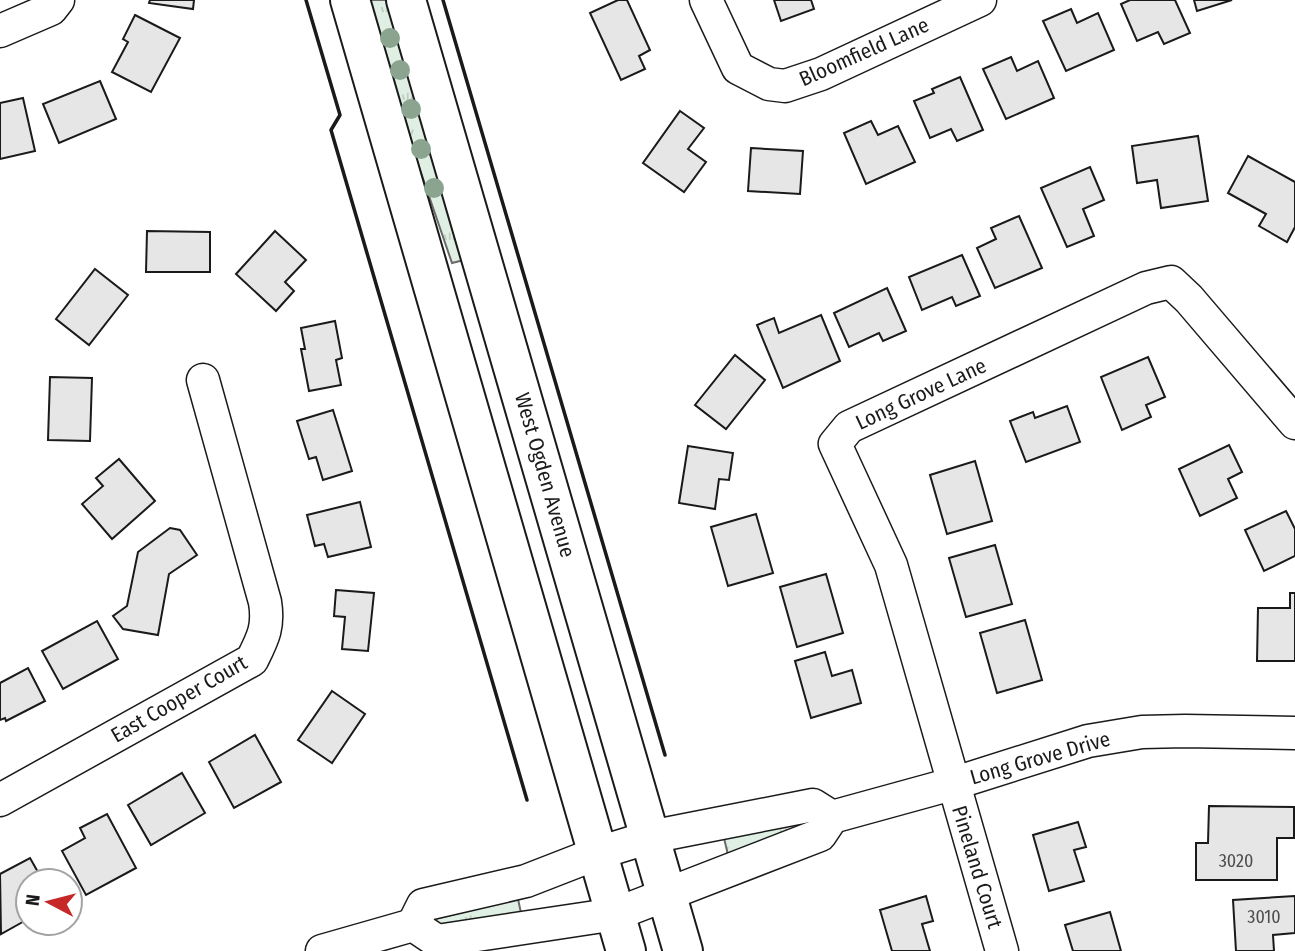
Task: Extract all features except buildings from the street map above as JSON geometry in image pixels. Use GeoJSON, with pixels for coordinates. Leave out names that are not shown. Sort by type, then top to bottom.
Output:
{"type":"FeatureCollection","features":[{"type":"Feature","properties":{"kind":"main road"},"geometry":{"type":"LineString","coordinates":[[350,0],[626,951]]}},
{"type":"Feature","properties":{"kind":"main road","name":"West Ogden Avenue"},"geometry":{"type":"LineString","coordinates":[[406,0],[683,951]]}},
{"type":"Feature","properties":{"kind":"street"},"geometry":{"type":"LineString","coordinates":[[0,31],[51,9],[58,0]]}},
{"type":"Feature","properties":{"kind":"street","name":"Bloomfield Lane"},"geometry":{"type":"LineString","coordinates":[[706,0],[738,68],[769,84],[785,86],[821,74],[980,0]]}},
{"type":"Feature","properties":{"kind":"street","name":"Long Grove Lane"},"geometry":{"type":"LineString","coordinates":[[952,784],[891,565],[835,444],[849,427],[1146,288],[1171,282],[1189,299],[1295,423]]}},
{"type":"Feature","properties":{"kind":"street","name":"East Cooper Court"},"geometry":{"type":"LineString","coordinates":[[0,800],[252,660],[265,633],[265,601],[203,380]]}},
{"type":"Feature","properties":{"kind":"street","name":"Long Grove Drive"},"geometry":{"type":"LineString","coordinates":[[413,925],[437,941],[616,914],[820,835],[832,817],[952,784],[1088,741],[1142,732],[1295,733]]}},
{"type":"Feature","properties":{"kind":"street","name":"Pineland Court"},"geometry":{"type":"LineString","coordinates":[[952,784],[1002,951]]}},
{"type":"Feature","properties":{"kind":"street"},"geometry":{"type":"LineString","coordinates":[[322,951],[413,925],[423,905],[526,881],[598,853],[650,837],[813,805],[832,817]]}},
{"type":"Feature","properties":{"kind":"green space"},"geometry":{"type":"Polygon","coordinates":[[[369,0],[387,0],[464,260],[452,263],[419,167],[369,0]]]}},
{"type":"Feature","properties":{"kind":"green space"},"geometry":{"type":"Polygon","coordinates":[[[809,819],[815,822],[728,855],[724,838],[809,819]]]}},
{"type":"Feature","properties":{"kind":"green space"},"geometry":{"type":"Polygon","coordinates":[[[518,899],[521,913],[434,927],[430,920],[518,899]]]}},
{"type":"Feature","properties":{"kind":"wall"},"geometry":{"type":"LineString","coordinates":[[306,0],[340,115],[331,130],[527,800]]}},
{"type":"Feature","properties":{"kind":"wall"},"geometry":{"type":"LineString","coordinates":[[443,0],[665,755]]}}]}
